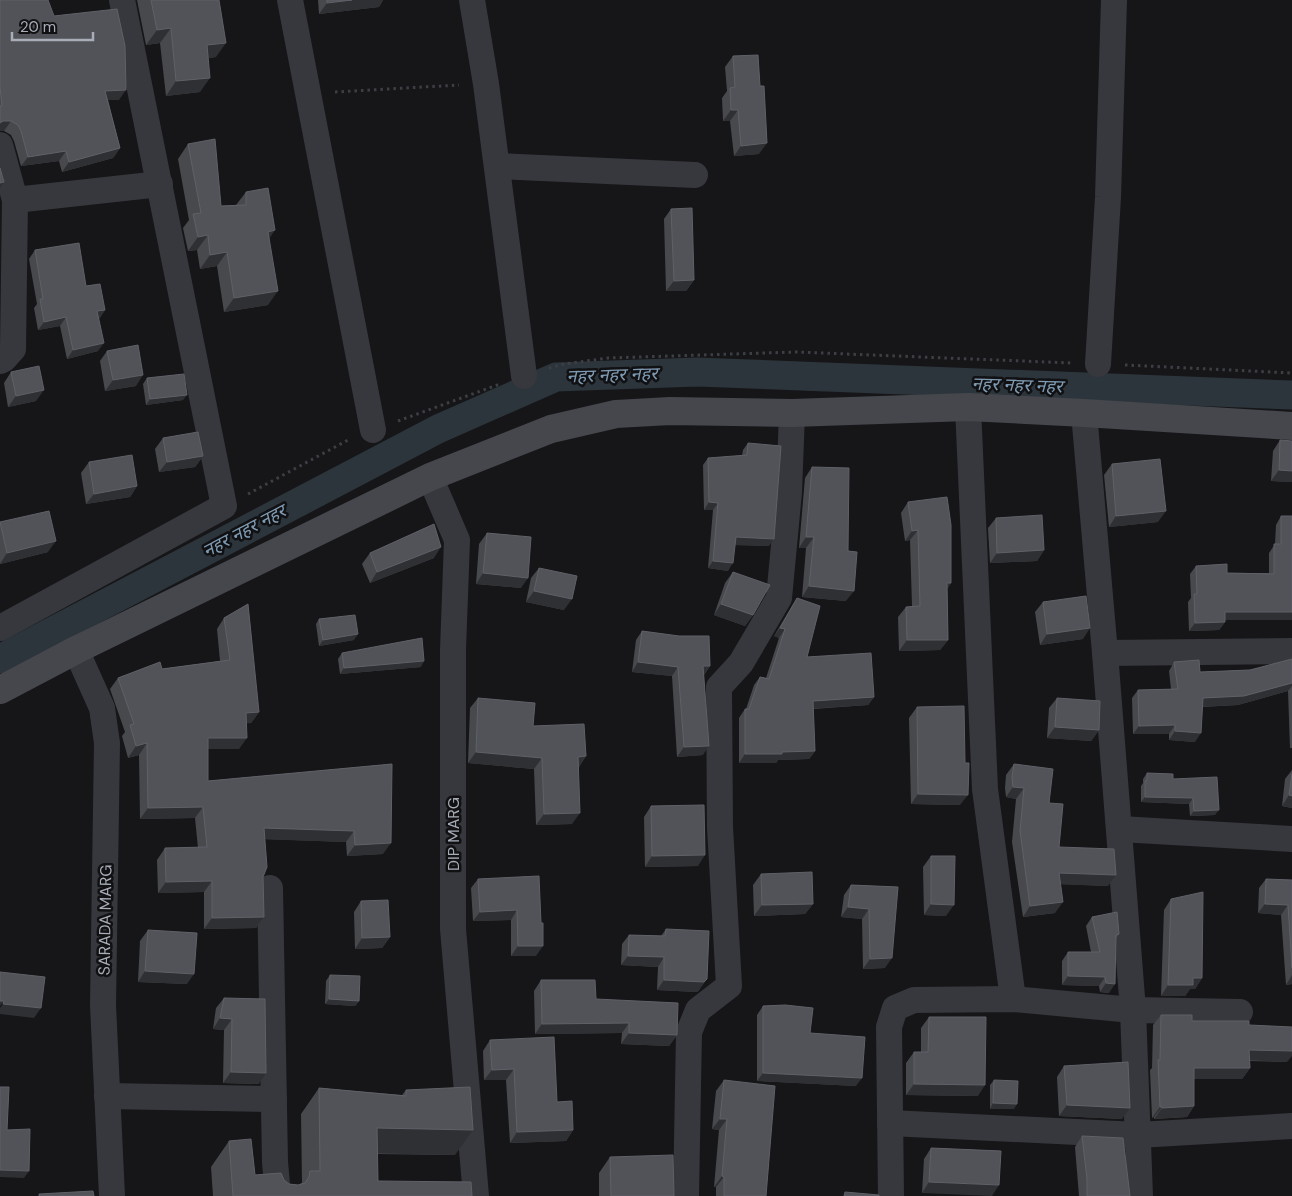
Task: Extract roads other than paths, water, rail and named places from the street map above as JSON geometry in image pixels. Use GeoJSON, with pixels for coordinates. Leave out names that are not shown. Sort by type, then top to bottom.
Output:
{"type":"FeatureCollection","features":[{"type":"Feature","properties":{"kind":"main road"},"geometry":{"type":"LineString","coordinates":[[0,690],[76,650],[430,477],[552,429],[616,414],[670,411],[792,413],[968,407],[1292,426]]}},
{"type":"Feature","properties":{"kind":"street"},"geometry":{"type":"LineString","coordinates":[[0,628],[224,506],[122,0]]}},
{"type":"Feature","properties":{"kind":"street"},"geometry":{"type":"LineString","coordinates":[[290,0],[310,93],[373,430]]}},
{"type":"Feature","properties":{"kind":"street"},"geometry":{"type":"LineString","coordinates":[[472,0],[486,84],[524,376]]}},
{"type":"Feature","properties":{"kind":"street"},"geometry":{"type":"LineString","coordinates":[[1098,364],[1108,197],[1114,0]]}},
{"type":"Feature","properties":{"kind":"street"},"geometry":{"type":"LineString","coordinates":[[0,145],[15,200],[12,348],[4,359],[0,361]]}},
{"type":"Feature","properties":{"kind":"street"},"geometry":{"type":"LineString","coordinates":[[497,166],[695,174]]}},
{"type":"Feature","properties":{"kind":"street"},"geometry":{"type":"LineString","coordinates":[[15,200],[160,184]]}},
{"type":"Feature","properties":{"kind":"street"},"geometry":{"type":"LineString","coordinates":[[968,407],[985,789],[1013,999]]}},
{"type":"Feature","properties":{"kind":"street"},"geometry":{"type":"LineString","coordinates":[[686,1196],[689,1032],[698,1010],[729,986],[720,827],[719,687],[741,663],[779,598],[789,492],[792,413]]}},
{"type":"Feature","properties":{"kind":"street"},"geometry":{"type":"LineString","coordinates":[[1084,413],[1120,829],[1133,1010],[1140,1196]]}},
{"type":"Feature","properties":{"kind":"street","name":"DIP MARG"},"geometry":{"type":"LineString","coordinates":[[430,477],[456,540],[453,650],[453,929],[476,1196]]}},
{"type":"Feature","properties":{"kind":"street","name":"SARADA MARG"},"geometry":{"type":"LineString","coordinates":[[76,650],[102,708],[107,743],[103,1005],[112,1196]]}},
{"type":"Feature","properties":{"kind":"street"},"geometry":{"type":"LineString","coordinates":[[1105,653],[1292,651]]}},
{"type":"Feature","properties":{"kind":"street"},"geometry":{"type":"LineString","coordinates":[[1120,829],[1292,839]]}},
{"type":"Feature","properties":{"kind":"street"},"geometry":{"type":"LineString","coordinates":[[270,888],[275,1162],[278,1196]]}},
{"type":"Feature","properties":{"kind":"street"},"geometry":{"type":"LineString","coordinates":[[891,1196],[889,1027],[895,1008],[914,1000],[1013,999],[1133,1010],[1240,1012]]}},
{"type":"Feature","properties":{"kind":"street"},"geometry":{"type":"LineString","coordinates":[[107,1096],[274,1099]]}},
{"type":"Feature","properties":{"kind":"street"},"geometry":{"type":"LineString","coordinates":[[890,1123],[1138,1135],[1292,1126]]}},
{"type":"Feature","properties":{"kind":"waterway","name":"नहर नहर नहर"},"geometry":{"type":"LineString","coordinates":[[0,659],[438,429],[556,377],[697,372],[1292,395]]}}]}
